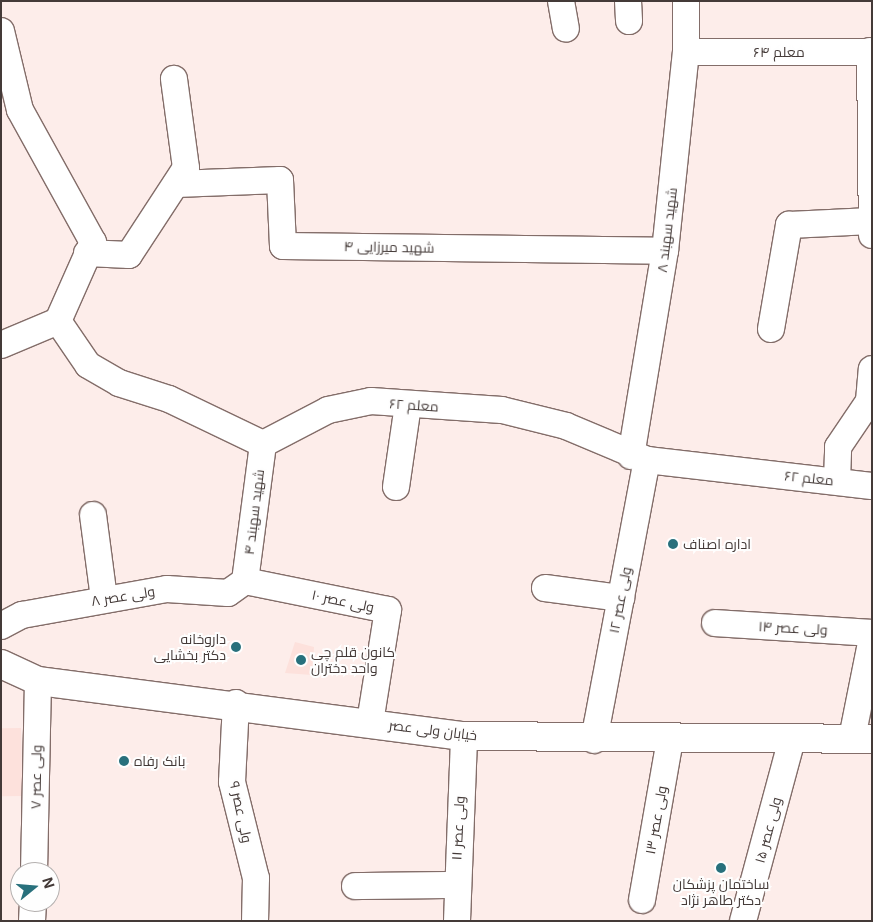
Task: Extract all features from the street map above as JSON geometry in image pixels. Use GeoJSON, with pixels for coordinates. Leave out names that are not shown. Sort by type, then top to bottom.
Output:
{"type":"FeatureCollection","features":[{"type":"Feature","properties":{"kind":"main road","name":"خیابان ولی عصر"},"geometry":{"type":"LineString","coordinates":[[1,664],[38,681],[236,703],[464,736],[594,740],[862,738]]}},
{"type":"Feature","properties":{"kind":"street"},"geometry":{"type":"LineString","coordinates":[[561,1],[566,29]]}},
{"type":"Feature","properties":{"kind":"street","name":"شهید سهبند ۸"},"geometry":{"type":"LineString","coordinates":[[639,458],[665,251],[686,52],[686,1]]}},
{"type":"Feature","properties":{"kind":"street"},"geometry":{"type":"LineString","coordinates":[[1,31],[20,110],[93,242],[58,320],[1,345]]}},
{"type":"Feature","properties":{"kind":"street","name":"معلم ۶۴"},"geometry":{"type":"LineString","coordinates":[[686,52],[871,52]]}},
{"type":"Feature","properties":{"kind":"street"},"geometry":{"type":"LineString","coordinates":[[771,329],[789,226],[871,228],[871,52]]}},
{"type":"Feature","properties":{"kind":"street"},"geometry":{"type":"LineString","coordinates":[[88,253],[129,255],[186,168],[174,79]]}},
{"type":"Feature","properties":{"kind":"street","name":"شهید میرزایی ۴"},"geometry":{"type":"LineString","coordinates":[[176,184],[280,180],[283,246],[665,251]]}},
{"type":"Feature","properties":{"kind":"street"},"geometry":{"type":"LineString","coordinates":[[58,320],[88,365],[119,384],[169,399],[263,444]]}},
{"type":"Feature","properties":{"kind":"street"},"geometry":{"type":"LineString","coordinates":[[837,481],[838,448],[869,401],[872,369]]}},
{"type":"Feature","properties":{"kind":"street","name":"معلم ۶۲"},"geometry":{"type":"LineString","coordinates":[[263,444],[328,410],[371,401],[502,410],[566,426],[639,458],[872,486]]}},
{"type":"Feature","properties":{"kind":"street"},"geometry":{"type":"LineString","coordinates":[[396,487],[408,405]]}},
{"type":"Feature","properties":{"kind":"street","name":"شهید سهبند ۴"},"geometry":{"type":"LineString","coordinates":[[245,581],[263,444]]}},
{"type":"Feature","properties":{"kind":"street","name":"ولی عصر ۱۲"},"geometry":{"type":"LineString","coordinates":[[594,740],[621,598],[639,458]]}},
{"type":"Feature","properties":{"kind":"street"},"geometry":{"type":"LineString","coordinates":[[93,515],[104,598]]}},
{"type":"Feature","properties":{"kind":"street","name":"ولی عصر ۸"},"geometry":{"type":"LineString","coordinates":[[1,626],[22,615],[104,598],[167,589],[228,593],[245,581]]}},
{"type":"Feature","properties":{"kind":"street","name":"ولی عصر ۱۰"},"geometry":{"type":"LineString","coordinates":[[245,581],[388,610],[370,722]]}},
{"type":"Feature","properties":{"kind":"street"},"geometry":{"type":"LineString","coordinates":[[545,588],[621,598]]}},
{"type":"Feature","properties":{"kind":"street","name":"ولی عصر ۱۴"},"geometry":{"type":"LineString","coordinates":[[715,623],[872,633]]}},
{"type":"Feature","properties":{"kind":"street"},"geometry":{"type":"LineString","coordinates":[[862,738],[872,638]]}},
{"type":"Feature","properties":{"kind":"street","name":"ولی عصر ۷"},"geometry":{"type":"LineString","coordinates":[[34,862],[38,681]]}},
{"type":"Feature","properties":{"kind":"street","name":"ولی عصر ۹"},"geometry":{"type":"LineString","coordinates":[[236,703],[232,782],[256,878],[255,921]]}},
{"type":"Feature","properties":{"kind":"street","name":"ولی عصر ۱۱"},"geometry":{"type":"LineString","coordinates":[[456,921],[455,885],[464,736]]}},
{"type":"Feature","properties":{"kind":"street","name":"ولی عصر ۱۳"},"geometry":{"type":"LineString","coordinates":[[642,900],[670,740]]}},
{"type":"Feature","properties":{"kind":"street","name":"ولی عصر ۱۵"},"geometry":{"type":"LineString","coordinates":[[743,921],[792,740]]}},
{"type":"Feature","properties":{"kind":"street"},"geometry":{"type":"LineString","coordinates":[[355,886],[455,885]]}},
{"type":"Feature","properties":{"kind":"shaded area","name":"کانون قلم چی واحد دختران"},"geometry":{"type":"Polygon","coordinates":[[[295,642],[314,647],[312,675],[285,673],[295,642]]]}},
{"type":"Feature","properties":{"kind":"shaded area"},"geometry":{"type":"Polygon","coordinates":[[[1,728],[21,728],[22,796],[2,796],[1,728]]]}},
{"type":"Feature","properties":{"kind":"place","name":"اداره اصناف"},"geometry":{"type":"Point","coordinates":[673,544]}},
{"type":"Feature","properties":{"kind":"place","name":"داروخانه دکتر بخشایی"},"geometry":{"type":"Point","coordinates":[236,647]}},
{"type":"Feature","properties":{"kind":"place","name":"کانون قلم چی واحد دختران"},"geometry":{"type":"Point","coordinates":[301,660]}},
{"type":"Feature","properties":{"kind":"place","name":"بانک رفاه"},"geometry":{"type":"Point","coordinates":[124,761]}},
{"type":"Feature","properties":{"kind":"place","name":"ساختمان پزشکان دکتر طاهر نژاد"},"geometry":{"type":"Point","coordinates":[721,868]}}]}
